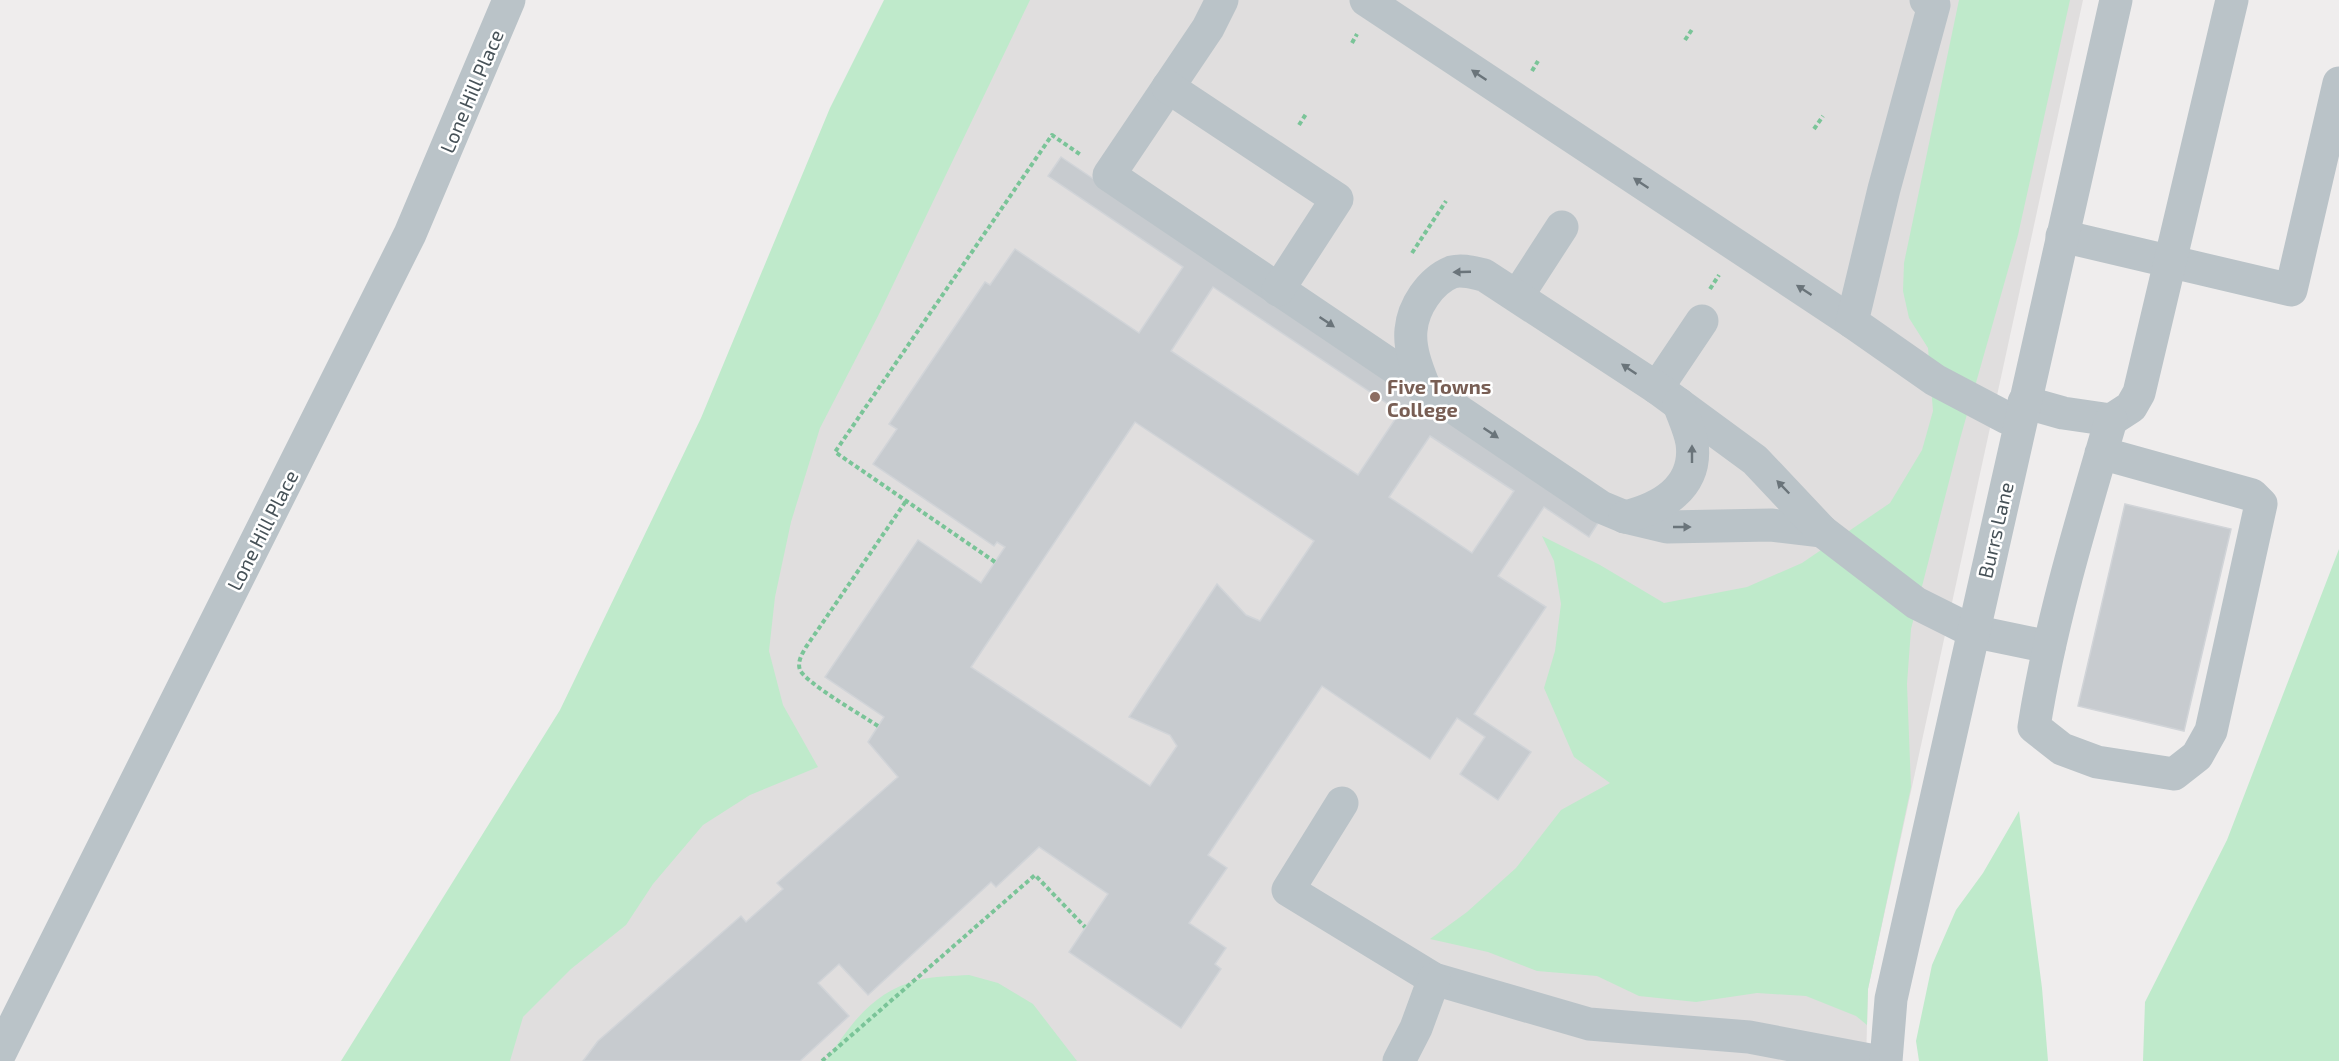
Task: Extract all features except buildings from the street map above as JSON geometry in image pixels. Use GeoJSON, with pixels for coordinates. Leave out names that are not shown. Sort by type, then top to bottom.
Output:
{"type":"FeatureCollection","features":[{"type":"Feature","properties":{"kind":"street","name":"Lone Hill Place"},"geometry":{"type":"LineString","coordinates":[[0,1053],[410,234],[509,0]]}},
{"type":"Feature","properties":{"kind":"street"},"geometry":{"type":"LineString","coordinates":[[1222,0],[1208,28],[1109,175],[1601,507],[1625,517],[1667,527],[1771,525],[1822,531]]}},
{"type":"Feature","properties":{"kind":"street"},"geometry":{"type":"LineString","coordinates":[[1366,0],[1852,322],[1935,380],[2007,418],[2022,411],[2063,412],[2111,420],[2132,407],[2139,393],[2172,262],[2232,0]]}},
{"type":"Feature","properties":{"kind":"street"},"geometry":{"type":"LineString","coordinates":[[1852,322],[1884,189],[1934,5],[1926,0]]}},
{"type":"Feature","properties":{"kind":"street","name":"Burrs Lane"},"geometry":{"type":"LineString","coordinates":[[1886,1061],[1891,999],[1972,631],[2116,0]]}},
{"type":"Feature","properties":{"kind":"street"},"geometry":{"type":"LineString","coordinates":[[2062,236],[2291,290],[2339,83]]}},
{"type":"Feature","properties":{"kind":"street"},"geometry":{"type":"LineString","coordinates":[[1168,87],[1337,199],[1278,290]]}},
{"type":"Feature","properties":{"kind":"street"},"geometry":{"type":"LineString","coordinates":[[1518,295],[1562,227]]}},
{"type":"Feature","properties":{"kind":"street"},"geometry":{"type":"LineString","coordinates":[[1425,389],[1415,364],[1411,331],[1418,306],[1434,284],[1453,272],[1468,271],[1484,275],[1518,295],[1668,396],[1755,460],[1822,531],[1916,603],[1972,631],[2049,647]]}},
{"type":"Feature","properties":{"kind":"street"},"geometry":{"type":"LineString","coordinates":[[1668,396],[1702,321]]}},
{"type":"Feature","properties":{"kind":"street"},"geometry":{"type":"LineString","coordinates":[[1625,517],[1647,511],[1666,502],[1683,485],[1692,464],[1692,443],[1668,396]]}},
{"type":"Feature","properties":{"kind":"street"},"geometry":{"type":"LineString","coordinates":[[2102,453],[2252,495],[2261,504],[2211,731],[2197,756],[2174,774],[2097,762],[2062,749],[2034,727],[2049,647],[2111,420]]}},
{"type":"Feature","properties":{"kind":"street"},"geometry":{"type":"LineString","coordinates":[[1342,802],[1288,890],[1434,979],[1589,1024],[1749,1037],[1875,1061]]}},
{"type":"Feature","properties":{"kind":"street"},"geometry":{"type":"LineString","coordinates":[[1399,1061],[1416,1028],[1434,979]]}},
{"type":"Feature","properties":{"kind":"path"},"geometry":{"type":"LineString","coordinates":[[1685,39],[1693,28]]}},
{"type":"Feature","properties":{"kind":"path"},"geometry":{"type":"LineString","coordinates":[[1299,125],[1306,114]]}},
{"type":"Feature","properties":{"kind":"path"},"geometry":{"type":"LineString","coordinates":[[1814,129],[1823,116]]}},
{"type":"Feature","properties":{"kind":"path"},"geometry":{"type":"LineString","coordinates":[[995,562],[835,452],[1052,135],[1109,175]]}},
{"type":"Feature","properties":{"kind":"path"},"geometry":{"type":"LineString","coordinates":[[878,726],[810,681],[799,664],[806,647],[906,501]]}},
{"type":"Feature","properties":{"kind":"path"},"geometry":{"type":"LineString","coordinates":[[822,1061],[1035,874],[1085,927]]}},
{"type":"Feature","properties":{"kind":"shaded area","name":"Five Towns College"},"geometry":{"type":"Polygon","coordinates":[[[972,0],[2083,0],[1868,989],[1866,1061],[383,1061],[972,0]]]}},
{"type":"Feature","properties":{"kind":"green space"},"geometry":{"type":"Polygon","coordinates":[[[884,0],[1030,0],[878,316],[820,428],[791,522],[775,597],[769,651],[783,705],[818,767],[750,795],[703,825],[653,884],[626,925],[571,969],[523,1017],[510,1061],[341,1061],[560,710],[701,418],[830,108],[884,0]]]}},
{"type":"Feature","properties":{"kind":"green space"},"geometry":{"type":"Polygon","coordinates":[[[1959,0],[2070,0],[2018,235],[1960,439],[1911,629],[1907,684],[1911,787],[1868,989],[1867,1025],[1856,1016],[1806,996],[1757,993],[1696,1002],[1639,996],[1597,976],[1537,971],[1488,952],[1430,939],[1467,912],[1516,868],[1561,810],[1610,783],[1574,757],[1544,688],[1555,651],[1561,604],[1554,561],[1542,536],[1600,565],[1664,603],[1747,587],[1802,563],[1890,503],[1922,450],[1933,411],[1928,348],[1909,318],[1903,291],[1904,263],[1959,0]]]}},
{"type":"Feature","properties":{"kind":"green space"},"geometry":{"type":"Polygon","coordinates":[[[2339,549],[2339,1061],[2143,1061],[2145,1002],[2227,840],[2339,549]]]}},
{"type":"Feature","properties":{"kind":"green space"},"geometry":{"type":"Polygon","coordinates":[[[2019,811],[2042,988],[2048,1061],[1919,1061],[1916,1041],[1932,965],[1956,910],[1983,873],[2019,811]]]}},
{"type":"Feature","properties":{"kind":"green space"},"geometry":{"type":"Polygon","coordinates":[[[969,975],[998,983],[1033,1004],[1077,1061],[826,1061],[854,1022],[875,1001],[888,992],[918,980],[969,975]]]}},
{"type":"Feature","properties":{"kind":"place","name":"Five Towns College"},"geometry":{"type":"Point","coordinates":[1375,397]}}]}
